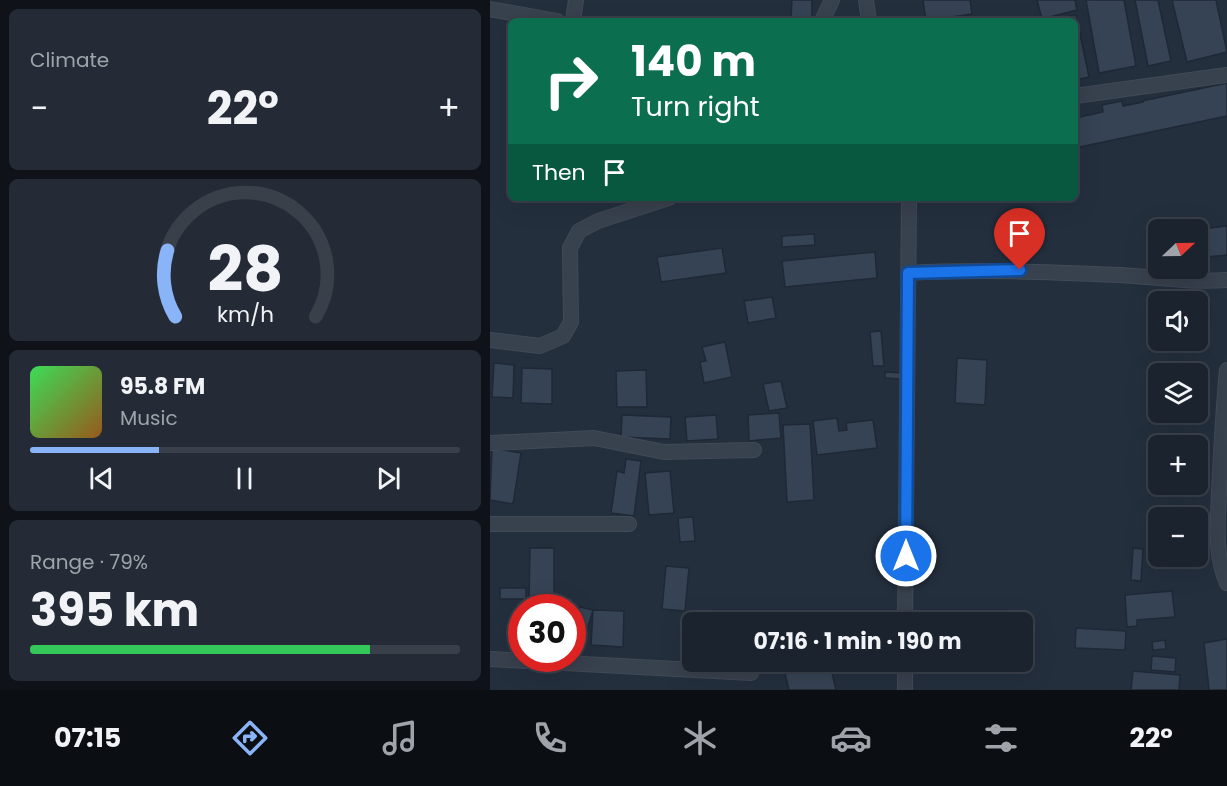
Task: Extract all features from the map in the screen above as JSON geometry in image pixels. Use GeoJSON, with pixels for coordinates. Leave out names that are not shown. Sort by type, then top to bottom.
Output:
{"type":"FeatureCollection","features":[{"type":"Feature","properties":{"kind":"street"},"geometry":{"type":"LineString","coordinates":[[573,18],[576,0]]}},
{"type":"Feature","properties":{"kind":"street"},"geometry":{"type":"LineString","coordinates":[[823,18],[832,0]]}},
{"type":"Feature","properties":{"kind":"street"},"geometry":{"type":"LineString","coordinates":[[866,0],[868,18]]}},
{"type":"Feature","properties":{"kind":"street"},"geometry":{"type":"LineString","coordinates":[[490,9],[540,18]]}},
{"type":"Feature","properties":{"kind":"street"},"geometry":{"type":"LineString","coordinates":[[1078,96],[1226,75]]}},
{"type":"Feature","properties":{"kind":"street"},"geometry":{"type":"LineString","coordinates":[[490,340],[540,346],[563,336],[571,321],[570,248],[579,231],[598,221],[660,201]]}},
{"type":"Feature","properties":{"kind":"street"},"geometry":{"type":"LineString","coordinates":[[905,612],[909,201]]}},
{"type":"Feature","properties":{"kind":"street"},"geometry":{"type":"LineString","coordinates":[[908,273],[1020,270],[1208,282],[1226,280]]}},
{"type":"Feature","properties":{"kind":"street"},"geometry":{"type":"LineString","coordinates":[[1226,370],[1221,432],[1217,548],[1226,583]]}},
{"type":"Feature","properties":{"kind":"street"},"geometry":{"type":"LineString","coordinates":[[490,443],[594,438],[664,452],[754,450]]}},
{"type":"Feature","properties":{"kind":"street"},"geometry":{"type":"LineString","coordinates":[[490,524],[629,524]]}},
{"type":"Feature","properties":{"kind":"street"},"geometry":{"type":"LineString","coordinates":[[490,659],[751,673]]}},
{"type":"Feature","properties":{"kind":"street"},"geometry":{"type":"LineString","coordinates":[[905,672],[905,690]]}},
{"type":"Feature","properties":{"kind":"building"},"geometry":{"type":"Polygon","coordinates":[[[792,0],[812,0],[812,18],[791,17],[792,0]]]}},
{"type":"Feature","properties":{"kind":"building"},"geometry":{"type":"Polygon","coordinates":[[[923,0],[970,0],[972,14],[926,18],[923,0]]]}},
{"type":"Feature","properties":{"kind":"building"},"geometry":{"type":"Polygon","coordinates":[[[1037,0],[1075,0],[1077,10],[1042,18],[1037,0]]]}},
{"type":"Feature","properties":{"kind":"building"},"geometry":{"type":"Polygon","coordinates":[[[1086,0],[1124,0],[1136,66],[1099,73],[1086,0]]]}},
{"type":"Feature","properties":{"kind":"building"},"geometry":{"type":"Polygon","coordinates":[[[1135,0],[1158,0],[1171,61],[1148,66],[1135,0]]]}},
{"type":"Feature","properties":{"kind":"building"},"geometry":{"type":"Polygon","coordinates":[[[1172,0],[1216,0],[1227,52],[1187,62],[1172,0]]]}},
{"type":"Feature","properties":{"kind":"building"},"geometry":{"type":"Polygon","coordinates":[[[1076,15],[1077,18],[1060,18],[1076,15]]]}},
{"type":"Feature","properties":{"kind":"building"},"geometry":{"type":"Polygon","coordinates":[[[1078,25],[1089,77],[1078,79],[1078,25]]]}},
{"type":"Feature","properties":{"kind":"building"},"geometry":{"type":"Polygon","coordinates":[[[1227,83],[1227,116],[1078,147],[1078,117],[1103,112],[1102,105],[1122,101],[1123,106],[1227,83]]]}},
{"type":"Feature","properties":{"kind":"building"},"geometry":{"type":"Polygon","coordinates":[[[1227,226],[1227,255],[1208,257],[1208,228],[1227,226]]]}},
{"type":"Feature","properties":{"kind":"building"},"geometry":{"type":"Polygon","coordinates":[[[814,234],[815,245],[782,247],[782,236],[814,234]]]}},
{"type":"Feature","properties":{"kind":"building"},"geometry":{"type":"Polygon","coordinates":[[[722,248],[726,273],[661,282],[657,257],[722,248]]]}},
{"type":"Feature","properties":{"kind":"building"},"geometry":{"type":"Polygon","coordinates":[[[875,252],[877,278],[785,287],[782,261],[875,252]]]}},
{"type":"Feature","properties":{"kind":"building"},"geometry":{"type":"Polygon","coordinates":[[[772,297],[776,318],[748,323],[744,301],[772,297]]]}},
{"type":"Feature","properties":{"kind":"building"},"geometry":{"type":"Polygon","coordinates":[[[1208,304],[1210,304],[1209,332],[1208,304]]]}},
{"type":"Feature","properties":{"kind":"building"},"geometry":{"type":"Polygon","coordinates":[[[881,331],[884,366],[873,366],[870,332],[881,331]]]}},
{"type":"Feature","properties":{"kind":"building"},"geometry":{"type":"Polygon","coordinates":[[[725,342],[732,377],[704,383],[700,362],[706,361],[702,347],[725,342]]]}},
{"type":"Feature","properties":{"kind":"building"},"geometry":{"type":"Polygon","coordinates":[[[957,358],[987,360],[985,405],[955,403],[957,358]]]}},
{"type":"Feature","properties":{"kind":"building"},"geometry":{"type":"Polygon","coordinates":[[[494,363],[514,365],[513,398],[492,397],[494,363]]]}},
{"type":"Feature","properties":{"kind":"building"},"geometry":{"type":"Polygon","coordinates":[[[522,368],[552,369],[552,404],[521,403],[522,368]]]}},
{"type":"Feature","properties":{"kind":"building"},"geometry":{"type":"Polygon","coordinates":[[[646,370],[647,407],[617,407],[616,371],[646,370]]]}},
{"type":"Feature","properties":{"kind":"building"},"geometry":{"type":"Polygon","coordinates":[[[885,372],[904,373],[903,379],[885,378],[885,372]]]}},
{"type":"Feature","properties":{"kind":"building"},"geometry":{"type":"Polygon","coordinates":[[[781,381],[787,408],[769,411],[763,384],[781,381]]]}},
{"type":"Feature","properties":{"kind":"building"},"geometry":{"type":"Polygon","coordinates":[[[779,413],[781,438],[749,441],[748,415],[779,413]]]}},
{"type":"Feature","properties":{"kind":"building"},"geometry":{"type":"Polygon","coordinates":[[[622,415],[671,417],[670,439],[621,437],[622,415]]]}},
{"type":"Feature","properties":{"kind":"building"},"geometry":{"type":"Polygon","coordinates":[[[716,415],[718,439],[687,441],[685,417],[716,415]]]}},
{"type":"Feature","properties":{"kind":"building"},"geometry":{"type":"Polygon","coordinates":[[[837,418],[839,431],[847,430],[846,423],[873,420],[877,448],[817,455],[813,421],[837,418]]]}},
{"type":"Feature","properties":{"kind":"building"},"geometry":{"type":"Polygon","coordinates":[[[810,424],[814,500],[787,502],[783,425],[810,424]]]}},
{"type":"Feature","properties":{"kind":"building"},"geometry":{"type":"Polygon","coordinates":[[[492,448],[521,453],[513,504],[490,500],[492,448]]]}},
{"type":"Feature","properties":{"kind":"building"},"geometry":{"type":"Polygon","coordinates":[[[626,459],[641,461],[634,516],[611,513],[617,471],[624,473],[626,459]]]}},
{"type":"Feature","properties":{"kind":"building"},"geometry":{"type":"Polygon","coordinates":[[[670,471],[674,513],[649,515],[645,473],[670,471]]]}},
{"type":"Feature","properties":{"kind":"building"},"geometry":{"type":"Polygon","coordinates":[[[693,517],[695,541],[680,542],[678,518],[693,517]]]}},
{"type":"Feature","properties":{"kind":"building"},"geometry":{"type":"Polygon","coordinates":[[[530,548],[554,548],[554,594],[529,594],[530,548]]]}},
{"type":"Feature","properties":{"kind":"building"},"geometry":{"type":"Polygon","coordinates":[[[1133,548],[1143,549],[1141,581],[1131,580],[1133,548]]]}},
{"type":"Feature","properties":{"kind":"building"},"geometry":{"type":"Polygon","coordinates":[[[666,566],[689,568],[685,611],[662,609],[666,566]]]}},
{"type":"Feature","properties":{"kind":"building"},"geometry":{"type":"Polygon","coordinates":[[[500,588],[526,588],[526,594],[508,594],[508,599],[500,599],[500,588]]]}},
{"type":"Feature","properties":{"kind":"building"},"geometry":{"type":"Polygon","coordinates":[[[1172,591],[1175,617],[1137,620],[1137,626],[1127,627],[1125,595],[1172,591]]]}},
{"type":"Feature","properties":{"kind":"building"},"geometry":{"type":"Polygon","coordinates":[[[586,608],[593,610],[586,634],[586,608]]]}},
{"type":"Feature","properties":{"kind":"building"},"geometry":{"type":"Polygon","coordinates":[[[593,610],[624,611],[623,647],[591,645],[593,610]]]}},
{"type":"Feature","properties":{"kind":"building"},"geometry":{"type":"Polygon","coordinates":[[[1076,628],[1126,631],[1125,650],[1075,648],[1076,628]]]}},
{"type":"Feature","properties":{"kind":"building"},"geometry":{"type":"Polygon","coordinates":[[[1227,639],[1227,690],[1209,690],[1204,643],[1227,639]]]}},
{"type":"Feature","properties":{"kind":"building"},"geometry":{"type":"Polygon","coordinates":[[[1165,640],[1166,649],[1153,650],[1152,642],[1165,640]]]}},
{"type":"Feature","properties":{"kind":"building"},"geometry":{"type":"Polygon","coordinates":[[[1152,656],[1176,658],[1175,672],[1151,670],[1152,656]]]}},
{"type":"Feature","properties":{"kind":"building"},"geometry":{"type":"Polygon","coordinates":[[[1133,671],[1180,675],[1179,690],[1131,690],[1133,671]]]}},
{"type":"Feature","properties":{"kind":"building"},"geometry":{"type":"Polygon","coordinates":[[[832,672],[836,690],[789,690],[785,674],[832,672]]]}},
{"type":"Feature","properties":{"kind":"route"},"geometry":{"type":"LineString","coordinates":[[906,556],[908,273],[1020,270]]}}]}
